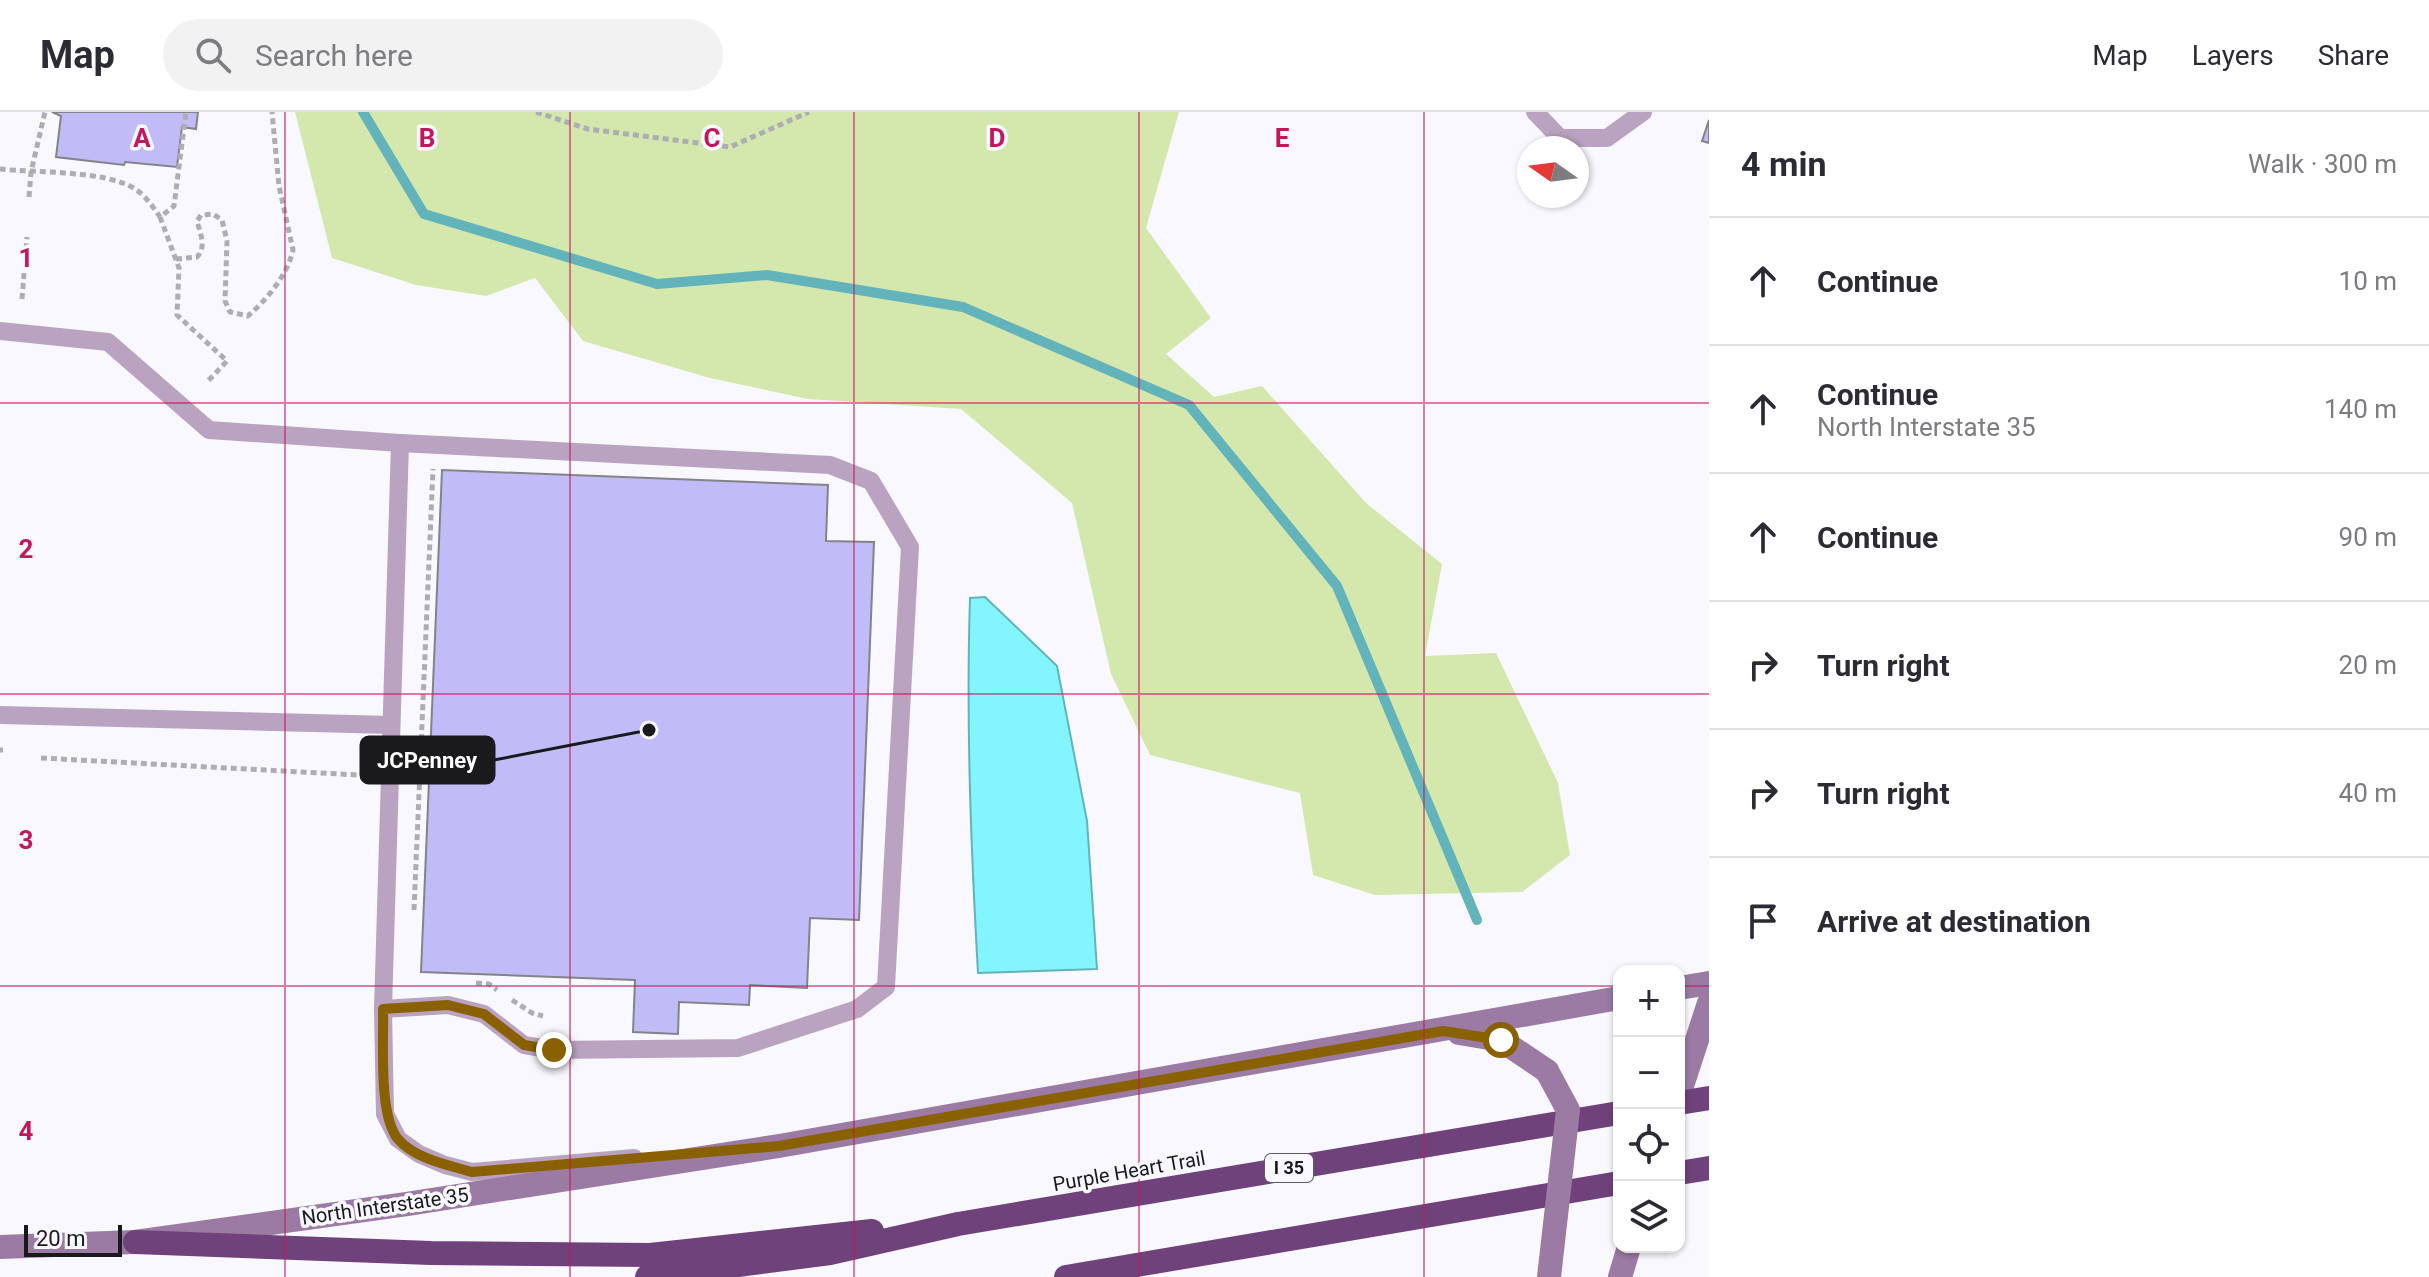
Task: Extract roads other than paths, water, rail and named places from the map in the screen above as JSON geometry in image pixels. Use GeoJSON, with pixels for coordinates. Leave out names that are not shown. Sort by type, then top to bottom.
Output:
{"type":"FeatureCollection","features":[{"type":"Feature","properties":{"kind":"highway"},"geometry":{"type":"LineString","coordinates":[[1685,1102],[1709,1098]]}},
{"type":"Feature","properties":{"kind":"highway","name":"Purple Heart Trail"},"geometry":{"type":"LineString","coordinates":[[647,1277],[830,1253],[958,1224],[1613,1114]]}},
{"type":"Feature","properties":{"kind":"highway"},"geometry":{"type":"LineString","coordinates":[[1685,1172],[1709,1168]]}},
{"type":"Feature","properties":{"kind":"highway"},"geometry":{"type":"LineString","coordinates":[[1066,1277],[1613,1184]]}},
{"type":"Feature","properties":{"kind":"highway"},"geometry":{"type":"LineString","coordinates":[[135,1242],[431,1253],[650,1255],[826,1234],[958,1224]]}},
{"type":"Feature","properties":{"kind":"main road"},"geometry":{"type":"LineString","coordinates":[[1685,987],[1709,983]]}},
{"type":"Feature","properties":{"kind":"main road","name":"North Interstate 35"},"geometry":{"type":"LineString","coordinates":[[0,1247],[135,1242],[779,1146],[1613,999]]}},
{"type":"Feature","properties":{"kind":"main road"},"geometry":{"type":"LineString","coordinates":[[1685,1077],[1709,1003]]}},
{"type":"Feature","properties":{"kind":"main road"},"geometry":{"type":"LineString","coordinates":[[1443,1031],[1501,1040],[1547,1071],[1568,1110],[1549,1277]]}},
{"type":"Feature","properties":{"kind":"main road"},"geometry":{"type":"LineString","coordinates":[[1620,1277],[1627,1253]]}},
{"type":"Feature","properties":{"kind":"lane"},"geometry":{"type":"LineString","coordinates":[[1535,112],[1560,138],[1607,138],[1643,112]]}},
{"type":"Feature","properties":{"kind":"lane"},"geometry":{"type":"LineString","coordinates":[[0,331],[108,342],[209,430],[830,465],[871,481],[910,547],[886,987],[857,1009],[738,1048],[554,1050],[524,1045],[484,1014],[448,1005],[383,1009]]}},
{"type":"Feature","properties":{"kind":"lane"},"geometry":{"type":"LineString","coordinates":[[400,443],[383,1009],[385,1114],[398,1139],[419,1154],[472,1172],[779,1146]]}},
{"type":"Feature","properties":{"kind":"lane"},"geometry":{"type":"LineString","coordinates":[[0,715],[391,725]]}},
{"type":"Feature","properties":{"kind":"water"},"geometry":{"type":"Polygon","coordinates":[[[985,597],[1057,666],[1087,821],[1097,969],[978,973],[970,786],[969,645],[970,598],[985,597]]]}},
{"type":"Feature","properties":{"kind":"waterway"},"geometry":{"type":"LineString","coordinates":[[363,112],[424,214],[657,284],[767,275],[963,307],[1189,405],[1337,586],[1477,920]]}},
{"type":"Feature","properties":{"kind":"place","name":"JCPenney"},"geometry":{"type":"Point","coordinates":[649,730]}}]}
